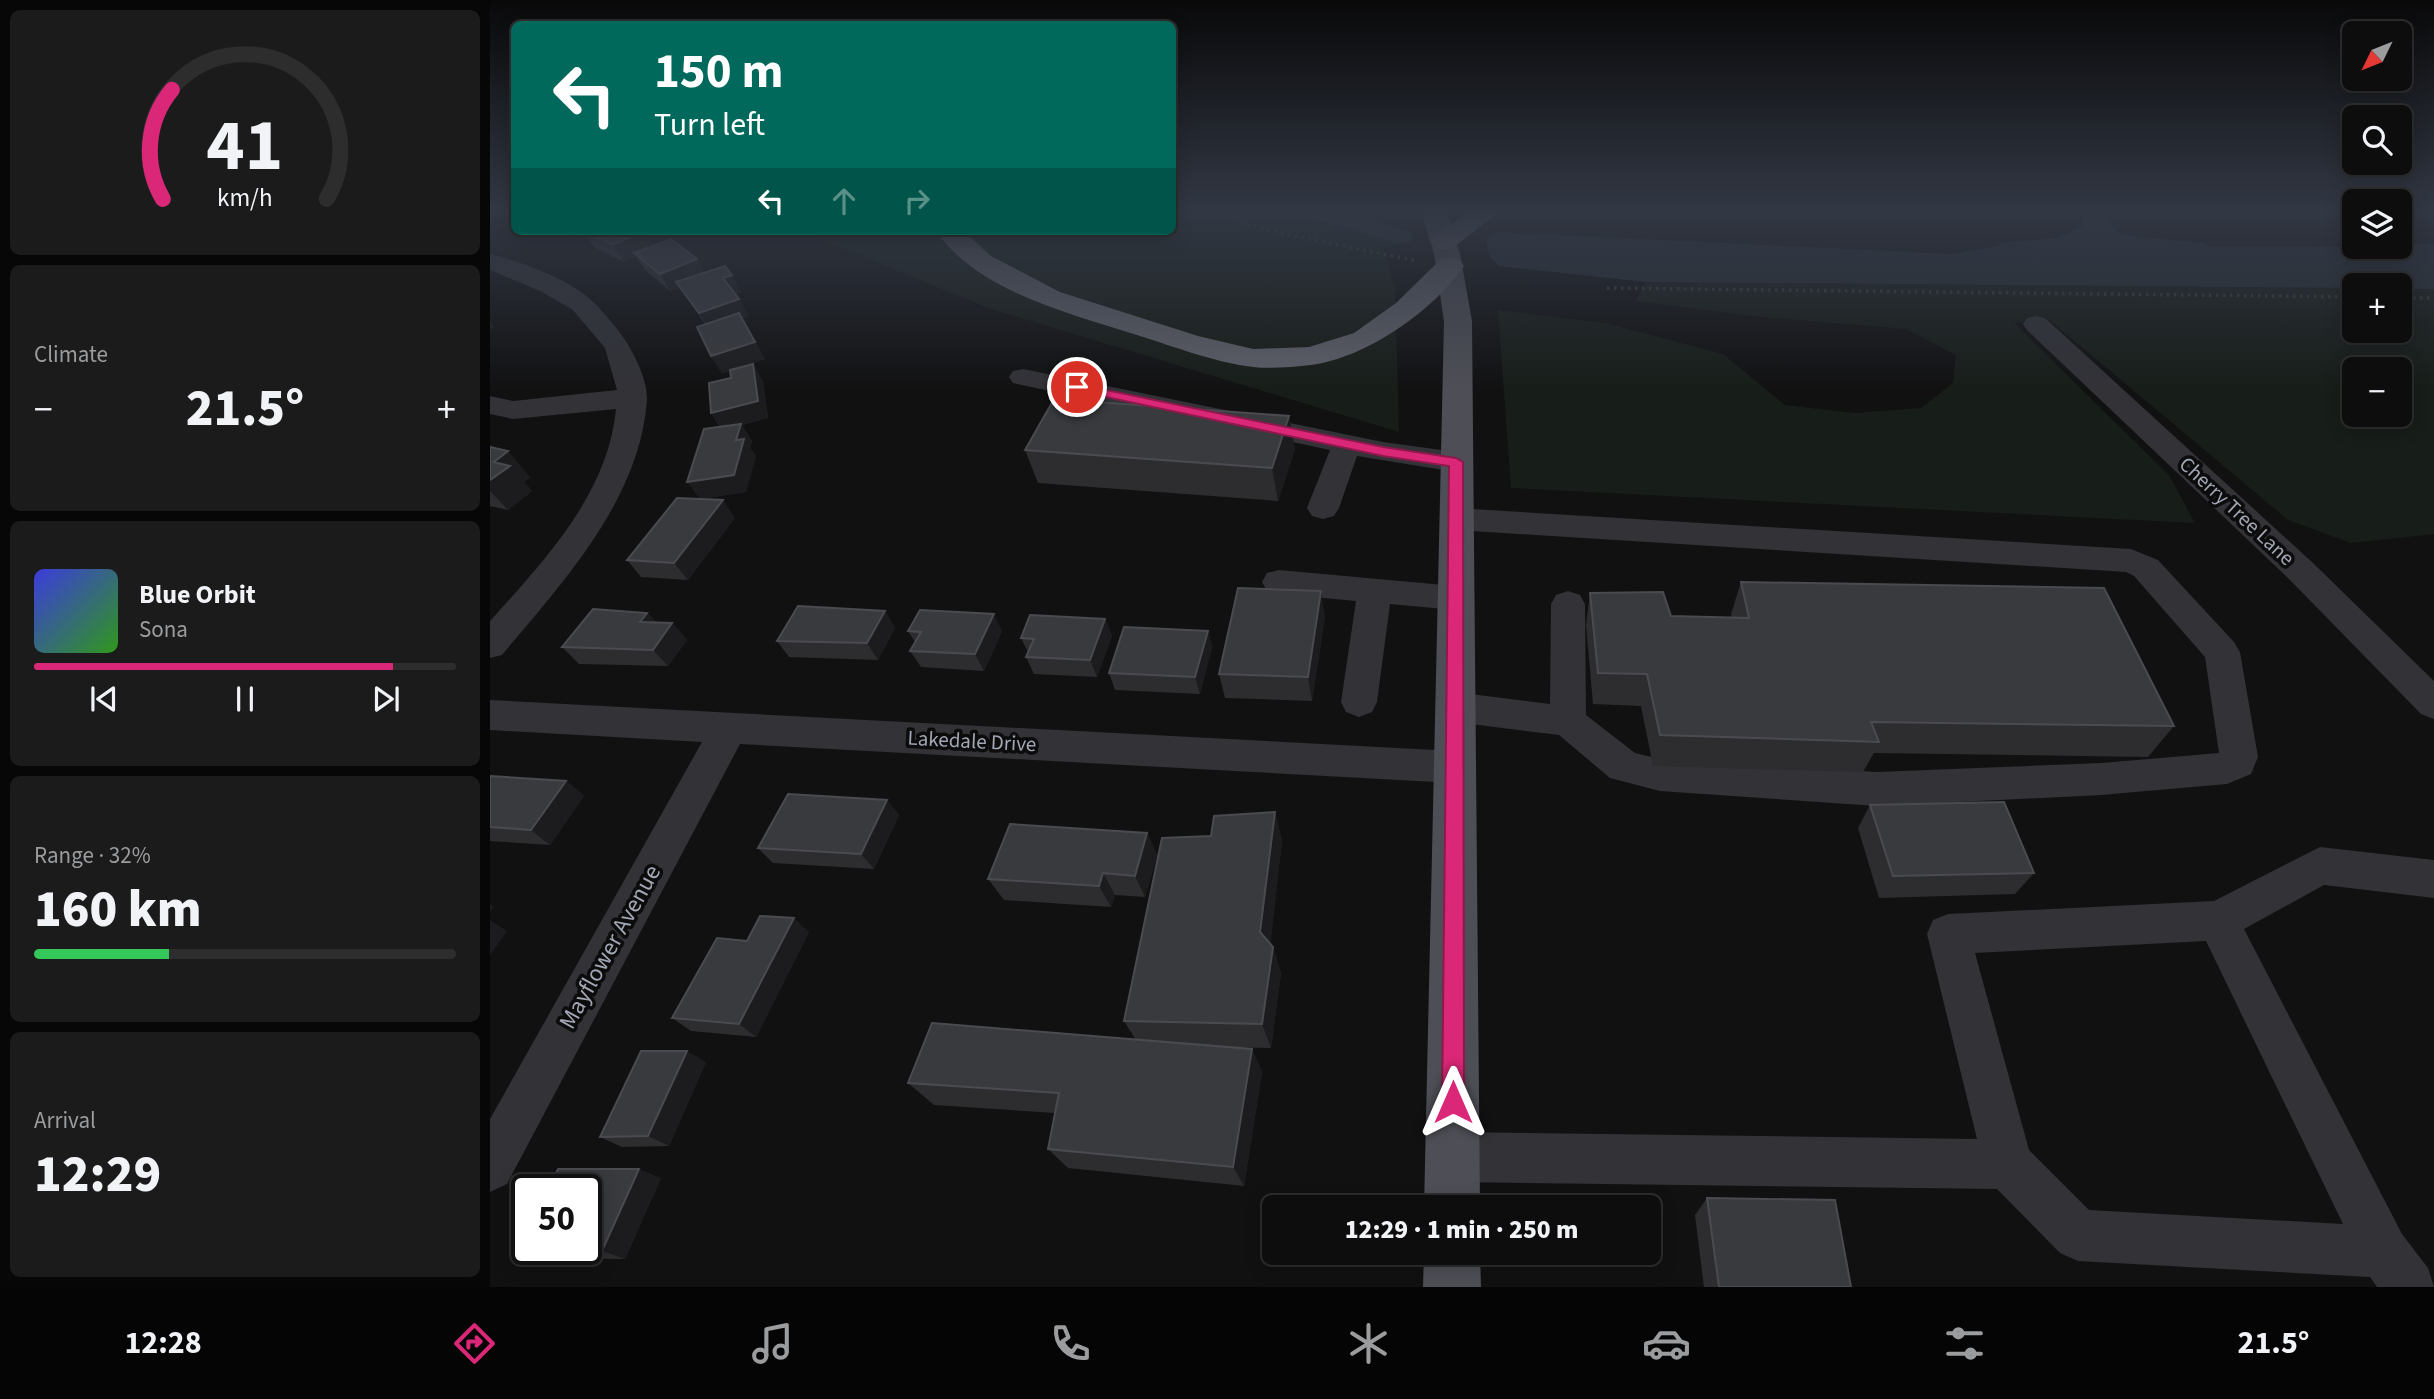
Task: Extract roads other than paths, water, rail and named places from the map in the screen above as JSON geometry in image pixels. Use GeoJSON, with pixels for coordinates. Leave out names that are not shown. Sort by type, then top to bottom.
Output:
{"type":"FeatureCollection","features":[{"type":"Feature","properties":{"kind":"highway"},"geometry":{"type":"LineString","coordinates":[[998,271],[1050,298],[1188,342],[1253,358],[1312,356],[1364,339],[1406,309],[1429,271]]}},
{"type":"Feature","properties":{"kind":"main road"},"geometry":{"type":"LineString","coordinates":[[1452,1195],[1458,321],[1455,271]]}},
{"type":"Feature","properties":{"kind":"main road"},"geometry":{"type":"LineString","coordinates":[[1452,1265],[1452,1287]]}},
{"type":"Feature","properties":{"kind":"street"},"geometry":{"type":"LineString","coordinates":[[490,645],[573,547],[603,500],[621,457],[634,399],[623,356],[606,327],[580,303],[513,271]]}},
{"type":"Feature","properties":{"kind":"street","name":"Cherry Tree Lane"},"geometry":{"type":"LineString","coordinates":[[2036,324],[2301,571],[2434,704]]}},
{"type":"Feature","properties":{"kind":"street"},"geometry":{"type":"LineString","coordinates":[[1023,376],[1347,444],[1456,462]]}},
{"type":"Feature","properties":{"kind":"street"},"geometry":{"type":"LineString","coordinates":[[490,405],[513,410],[634,399]]}},
{"type":"Feature","properties":{"kind":"street"},"geometry":{"type":"LineString","coordinates":[[1323,508],[1347,444]]}},
{"type":"Feature","properties":{"kind":"street"},"geometry":{"type":"LineString","coordinates":[[1455,707],[1568,721],[1611,759],[1640,773],[1864,788],[2101,779],[2227,768],[2237,763],[2239,757],[2222,652],[2146,568],[2131,561],[1456,519]]}},
{"type":"Feature","properties":{"kind":"street"},"geometry":{"type":"LineString","coordinates":[[1279,582],[1455,598]]}},
{"type":"Feature","properties":{"kind":"street"},"geometry":{"type":"LineString","coordinates":[[1359,702],[1375,590]]}},
{"type":"Feature","properties":{"kind":"street"},"geometry":{"type":"LineString","coordinates":[[1568,604],[1568,721]]}},
{"type":"Feature","properties":{"kind":"street","name":"Lakedale Drive"},"geometry":{"type":"LineString","coordinates":[[490,715],[1454,767]]}},
{"type":"Feature","properties":{"kind":"street","name":"Mayflower Avenue"},"geometry":{"type":"LineString","coordinates":[[490,1167],[729,728]]}},
{"type":"Feature","properties":{"kind":"street"},"geometry":{"type":"LineString","coordinates":[[2396,1269],[2078,1234],[2008,1164],[1948,934],[2218,921],[2320,866],[2434,879]]}},
{"type":"Feature","properties":{"kind":"street"},"geometry":{"type":"LineString","coordinates":[[2218,921],[2396,1269]]}},
{"type":"Feature","properties":{"kind":"street"},"geometry":{"type":"LineString","coordinates":[[1452,1157],[2008,1164]]}}]}
